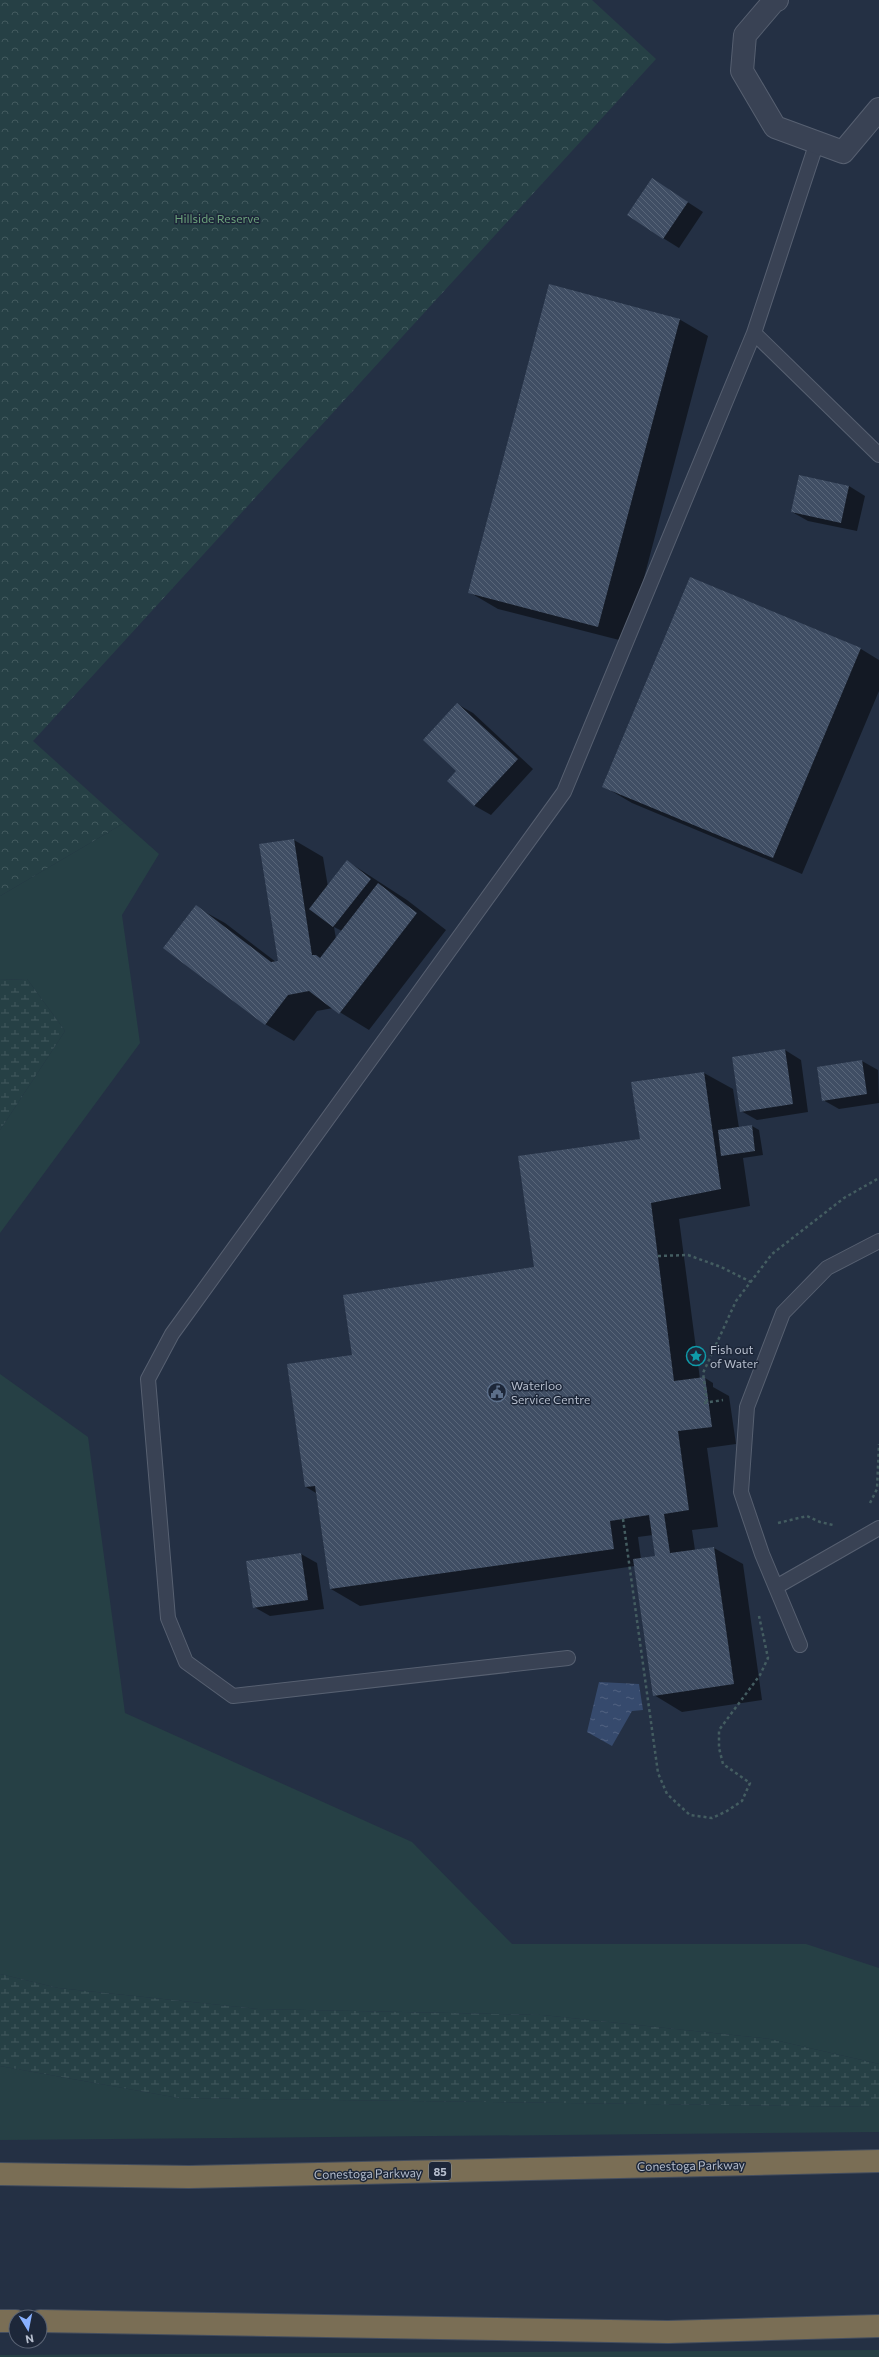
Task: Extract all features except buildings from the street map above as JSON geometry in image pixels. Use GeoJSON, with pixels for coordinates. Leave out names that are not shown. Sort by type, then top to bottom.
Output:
{"type":"FeatureCollection","features":[{"type":"Feature","properties":{"kind":"highway","name":"Conestoga Parkway"},"geometry":{"type":"LineString","coordinates":[[0,2174],[189,2177],[879,2161]]}},
{"type":"Feature","properties":{"kind":"highway"},"geometry":{"type":"LineString","coordinates":[[48,2321],[668,2332],[879,2326]]}},
{"type":"Feature","properties":{"kind":"street"},"geometry":{"type":"LineString","coordinates":[[777,0],[774,1],[745,35],[742,71],[774,127],[842,152],[879,109]]}},
{"type":"Feature","properties":{"kind":"lane"},"geometry":{"type":"LineString","coordinates":[[568,1658],[233,1696],[186,1662],[168,1618],[148,1379],[172,1334],[564,792],[754,333],[817,142]]}},
{"type":"Feature","properties":{"kind":"lane"},"geometry":{"type":"LineString","coordinates":[[754,333],[879,455]]}},
{"type":"Feature","properties":{"kind":"lane"},"geometry":{"type":"LineString","coordinates":[[800,1645],[776,1587],[742,1492],[747,1406],[783,1313],[827,1268],[879,1241]]}},
{"type":"Feature","properties":{"kind":"lane"},"geometry":{"type":"LineString","coordinates":[[776,1587],[879,1528]]}},
{"type":"Feature","properties":{"kind":"path"},"geometry":{"type":"LineString","coordinates":[[725,1406],[725,1399],[705,1402],[703,1373],[736,1301],[772,1254],[844,1198],[879,1178]]}},
{"type":"Feature","properties":{"kind":"path"},"geometry":{"type":"LineString","coordinates":[[658,1256],[688,1255],[721,1267],[751,1282]]}},
{"type":"Feature","properties":{"kind":"path"},"geometry":{"type":"LineString","coordinates":[[865,1506],[871,1502],[877,1489],[879,1444]]}},
{"type":"Feature","properties":{"kind":"path"},"geometry":{"type":"LineString","coordinates":[[775,1523],[807,1516],[820,1522],[834,1525],[840,1521]]}},
{"type":"Feature","properties":{"kind":"path"},"geometry":{"type":"LineString","coordinates":[[623,1519],[658,1773],[667,1794],[690,1815],[712,1818],[726,1812],[742,1801],[750,1783],[723,1764],[719,1742],[719,1730],[760,1675],[768,1658],[757,1610]]}},
{"type":"Feature","properties":{"kind":"green space","name":"Hillside Reserve"},"geometry":{"type":"Polygon","coordinates":[[[0,0],[592,0],[656,59],[33,741],[124,823],[0,896],[0,0]]]}},
{"type":"Feature","properties":{"kind":"green space"},"geometry":{"type":"Polygon","coordinates":[[[124,823],[159,854],[122,915],[140,1043],[0,1233],[0,1130],[65,1031],[27,979],[0,980],[0,896],[124,823]]]}},
{"type":"Feature","properties":{"kind":"green space"},"geometry":{"type":"Polygon","coordinates":[[[27,979],[65,1031],[0,1130],[0,980],[27,979]]]}},
{"type":"Feature","properties":{"kind":"green space"},"geometry":{"type":"Polygon","coordinates":[[[0,1374],[88,1437],[125,1713],[412,1842],[512,1944],[806,1944],[879,1968],[879,2064],[770,2039],[542,2015],[258,2009],[58,1988],[0,1974],[0,1374]]]}},
{"type":"Feature","properties":{"kind":"green space"},"geometry":{"type":"Polygon","coordinates":[[[0,1974],[58,1988],[258,2009],[542,2015],[770,2039],[879,2064],[879,2107],[179,2098],[0,2066],[0,1974]]]}},
{"type":"Feature","properties":{"kind":"green space"},"geometry":{"type":"Polygon","coordinates":[[[0,2066],[179,2098],[879,2107],[879,2132],[0,2140],[0,2066]]]}},
{"type":"Feature","properties":{"kind":"green space"},"geometry":{"type":"Polygon","coordinates":[[[879,2350],[879,2357],[0,2357],[0,2355],[879,2350]]]}},
{"type":"Feature","properties":{"kind":"water"},"geometry":{"type":"Polygon","coordinates":[[[599,1682],[639,1684],[643,1710],[632,1711],[612,1746],[587,1732],[599,1682]]]}},
{"type":"Feature","properties":{"kind":"place","name":"Fish out of Water"},"geometry":{"type":"Point","coordinates":[696,1356]}},
{"type":"Feature","properties":{"kind":"place","name":"Waterloo Service Centre"},"geometry":{"type":"Point","coordinates":[497,1392]}}]}
